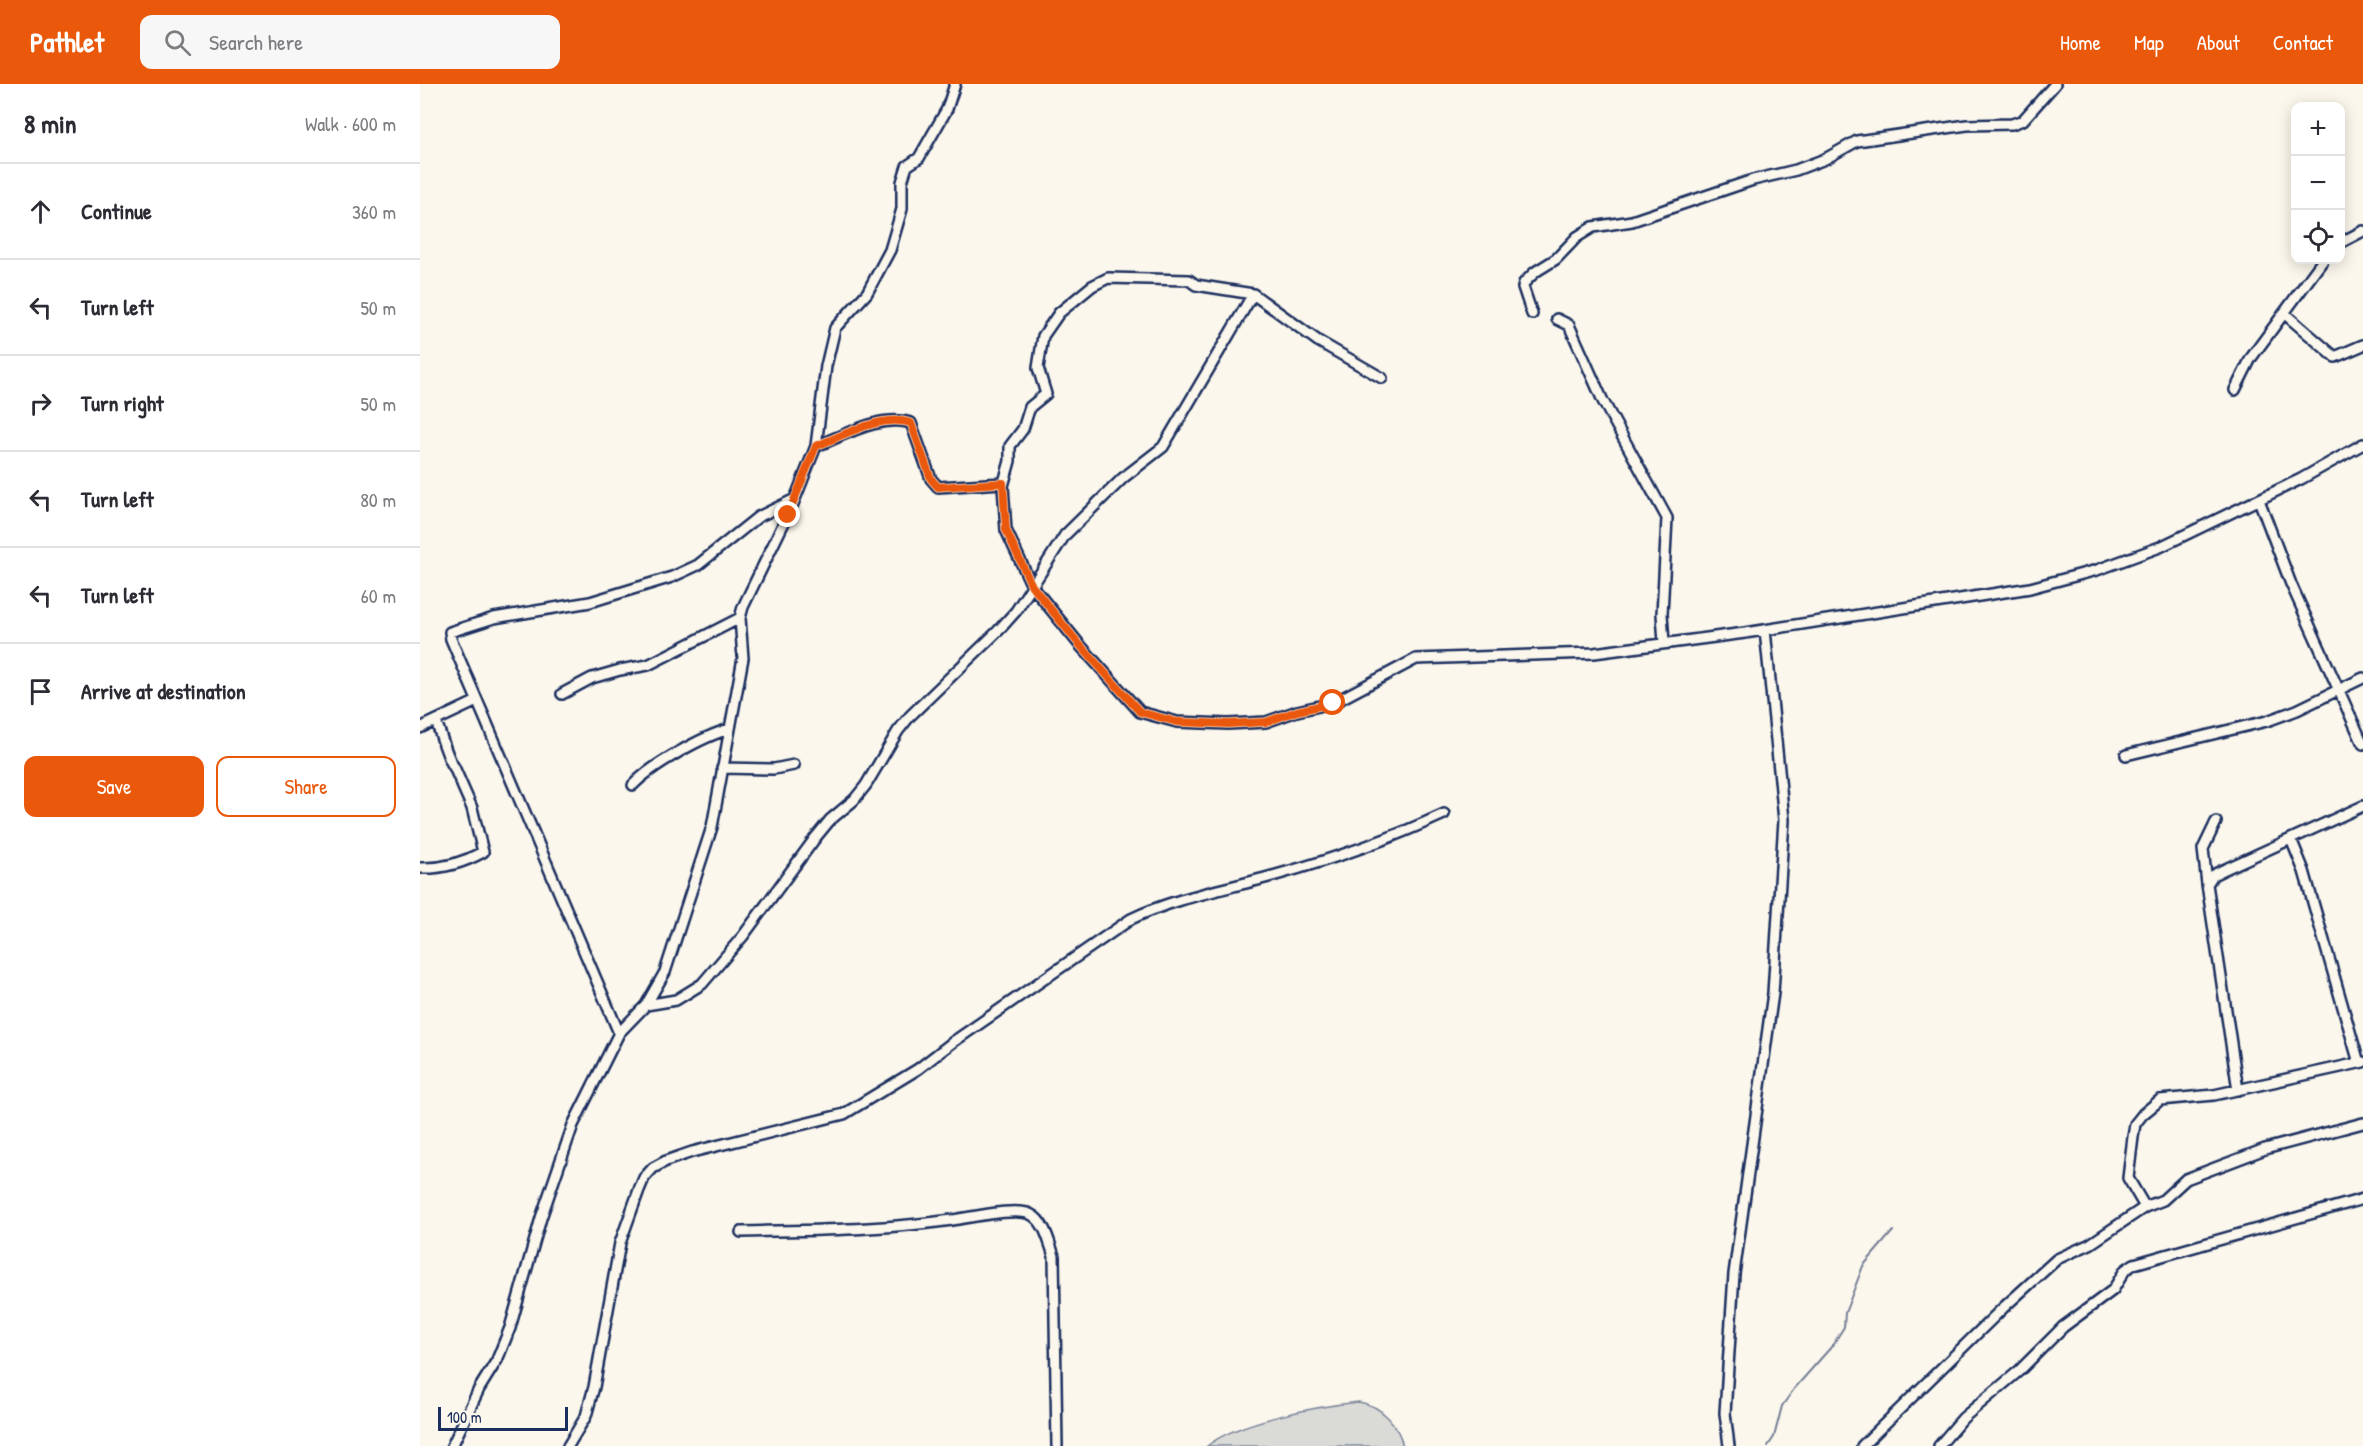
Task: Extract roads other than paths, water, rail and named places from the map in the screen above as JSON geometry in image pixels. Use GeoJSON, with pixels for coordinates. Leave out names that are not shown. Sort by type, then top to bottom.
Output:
{"type":"FeatureCollection","features":[{"type":"Feature","properties":{"kind":"street"},"geometry":{"type":"LineString","coordinates":[[452,1446],[497,1360],[510,1328],[541,1218],[573,1125],[620,1033],[646,1005],[664,972],[708,838],[742,658],[740,618],[743,607],[795,499],[816,446],[826,366],[835,328],[867,293],[890,250],[902,209],[902,182],[907,166],[919,158],[947,109],[955,84]]}},
{"type":"Feature","properties":{"kind":"street"},"geometry":{"type":"LineString","coordinates":[[1532,314],[1523,287],[1524,283],[1535,272],[1556,259],[1577,237],[1593,227],[1632,221],[1753,180],[1796,170],[1825,159],[1857,141],[1967,125],[2012,124],[2023,120],[2055,84]]}},
{"type":"Feature","properties":{"kind":"street"},"geometry":{"type":"LineString","coordinates":[[2345,240],[2363,231]]}},
{"type":"Feature","properties":{"kind":"street"},"geometry":{"type":"LineString","coordinates":[[2235,390],[2251,358],[2320,264]]}},
{"type":"Feature","properties":{"kind":"street"},"geometry":{"type":"LineString","coordinates":[[1383,378],[1318,341],[1253,294],[1196,285],[1189,280],[1108,278],[1092,286],[1059,313],[1043,336],[1038,368],[1046,394],[1030,407],[1023,429],[1012,441],[1010,461],[1003,483],[1006,530],[1032,586],[1079,644],[1140,712],[1177,722],[1228,724],[1266,722],[1297,711],[1333,703],[1416,659],[1594,653],[1765,630],[2030,588],[2097,570],[2160,548],[2301,480],[2363,444]]}},
{"type":"Feature","properties":{"kind":"street"},"geometry":{"type":"LineString","coordinates":[[646,1005],[676,1000],[702,984],[743,936],[830,820],[854,800],[866,785],[898,731],[910,716],[1016,611],[1071,529],[1123,478],[1163,447],[1253,294]]}},
{"type":"Feature","properties":{"kind":"street"},"geometry":{"type":"LineString","coordinates":[[2285,314],[2335,357],[2363,345]]}},
{"type":"Feature","properties":{"kind":"street"},"geometry":{"type":"LineString","coordinates":[[1557,319],[1569,325],[1603,400],[1667,519],[1662,614],[1664,644]]}},
{"type":"Feature","properties":{"kind":"street"},"geometry":{"type":"LineString","coordinates":[[816,446],[884,421],[900,419],[911,423],[931,479],[938,487],[1003,483]]}},
{"type":"Feature","properties":{"kind":"street"},"geometry":{"type":"LineString","coordinates":[[620,1033],[477,701],[450,632],[494,618],[590,602],[672,577],[698,565],[758,517],[795,499]]}},
{"type":"Feature","properties":{"kind":"street"},"geometry":{"type":"LineString","coordinates":[[2259,500],[2291,584],[2363,744]]}},
{"type":"Feature","properties":{"kind":"street"},"geometry":{"type":"LineString","coordinates":[[562,694],[592,678],[648,665],[740,618]]}},
{"type":"Feature","properties":{"kind":"street"},"geometry":{"type":"LineString","coordinates":[[1729,1446],[1725,1413],[1734,1274],[1773,993],[1784,820],[1765,630]]}},
{"type":"Feature","properties":{"kind":"street"},"geometry":{"type":"LineString","coordinates":[[2126,755],[2267,721],[2297,710],[2363,678]]}},
{"type":"Feature","properties":{"kind":"street"},"geometry":{"type":"LineString","coordinates":[[420,728],[477,701]]}},
{"type":"Feature","properties":{"kind":"street"},"geometry":{"type":"LineString","coordinates":[[420,868],[463,863],[483,852],[472,808],[450,762],[436,721]]}},
{"type":"Feature","properties":{"kind":"street"},"geometry":{"type":"LineString","coordinates":[[633,785],[665,759],[717,732],[730,729]]}},
{"type":"Feature","properties":{"kind":"street"},"geometry":{"type":"LineString","coordinates":[[722,768],[774,769],[794,765]]}},
{"type":"Feature","properties":{"kind":"street"},"geometry":{"type":"LineString","coordinates":[[2207,884],[2213,875],[2363,806]]}},
{"type":"Feature","properties":{"kind":"street"},"geometry":{"type":"LineString","coordinates":[[568,1446],[586,1416],[594,1387],[620,1243],[644,1178],[653,1168],[692,1152],[844,1114],[918,1068],[962,1035],[1131,919],[1153,908],[1275,876],[1342,855],[1444,814]]}},
{"type":"Feature","properties":{"kind":"street"},"geometry":{"type":"LineString","coordinates":[[2216,822],[2203,849],[2238,1090]]}},
{"type":"Feature","properties":{"kind":"street"},"geometry":{"type":"LineString","coordinates":[[2145,1207],[2128,1178],[2135,1124],[2160,1100],[2214,1095],[2361,1063],[2304,871],[2291,839]]}},
{"type":"Feature","properties":{"kind":"street"},"geometry":{"type":"LineString","coordinates":[[1862,1446],[2003,1308],[2058,1259],[2090,1244],[2145,1207],[2163,1200],[2186,1179],[2265,1149],[2363,1123]]}},
{"type":"Feature","properties":{"kind":"street"},"geometry":{"type":"LineString","coordinates":[[1939,1446],[1963,1418],[2020,1370],[2063,1328],[2113,1290],[2125,1269],[2134,1264],[2363,1199]]}},
{"type":"Feature","properties":{"kind":"street"},"geometry":{"type":"LineString","coordinates":[[741,1232],[900,1228],[1008,1212],[1030,1214],[1045,1230],[1054,1256],[1058,1446]]}},
{"type":"Feature","properties":{"kind":"waterway"},"geometry":{"type":"LineString","coordinates":[[1768,1446],[1774,1437],[1782,1406],[1832,1346],[1844,1327],[1845,1313],[1863,1266],[1893,1231]]}}]}
